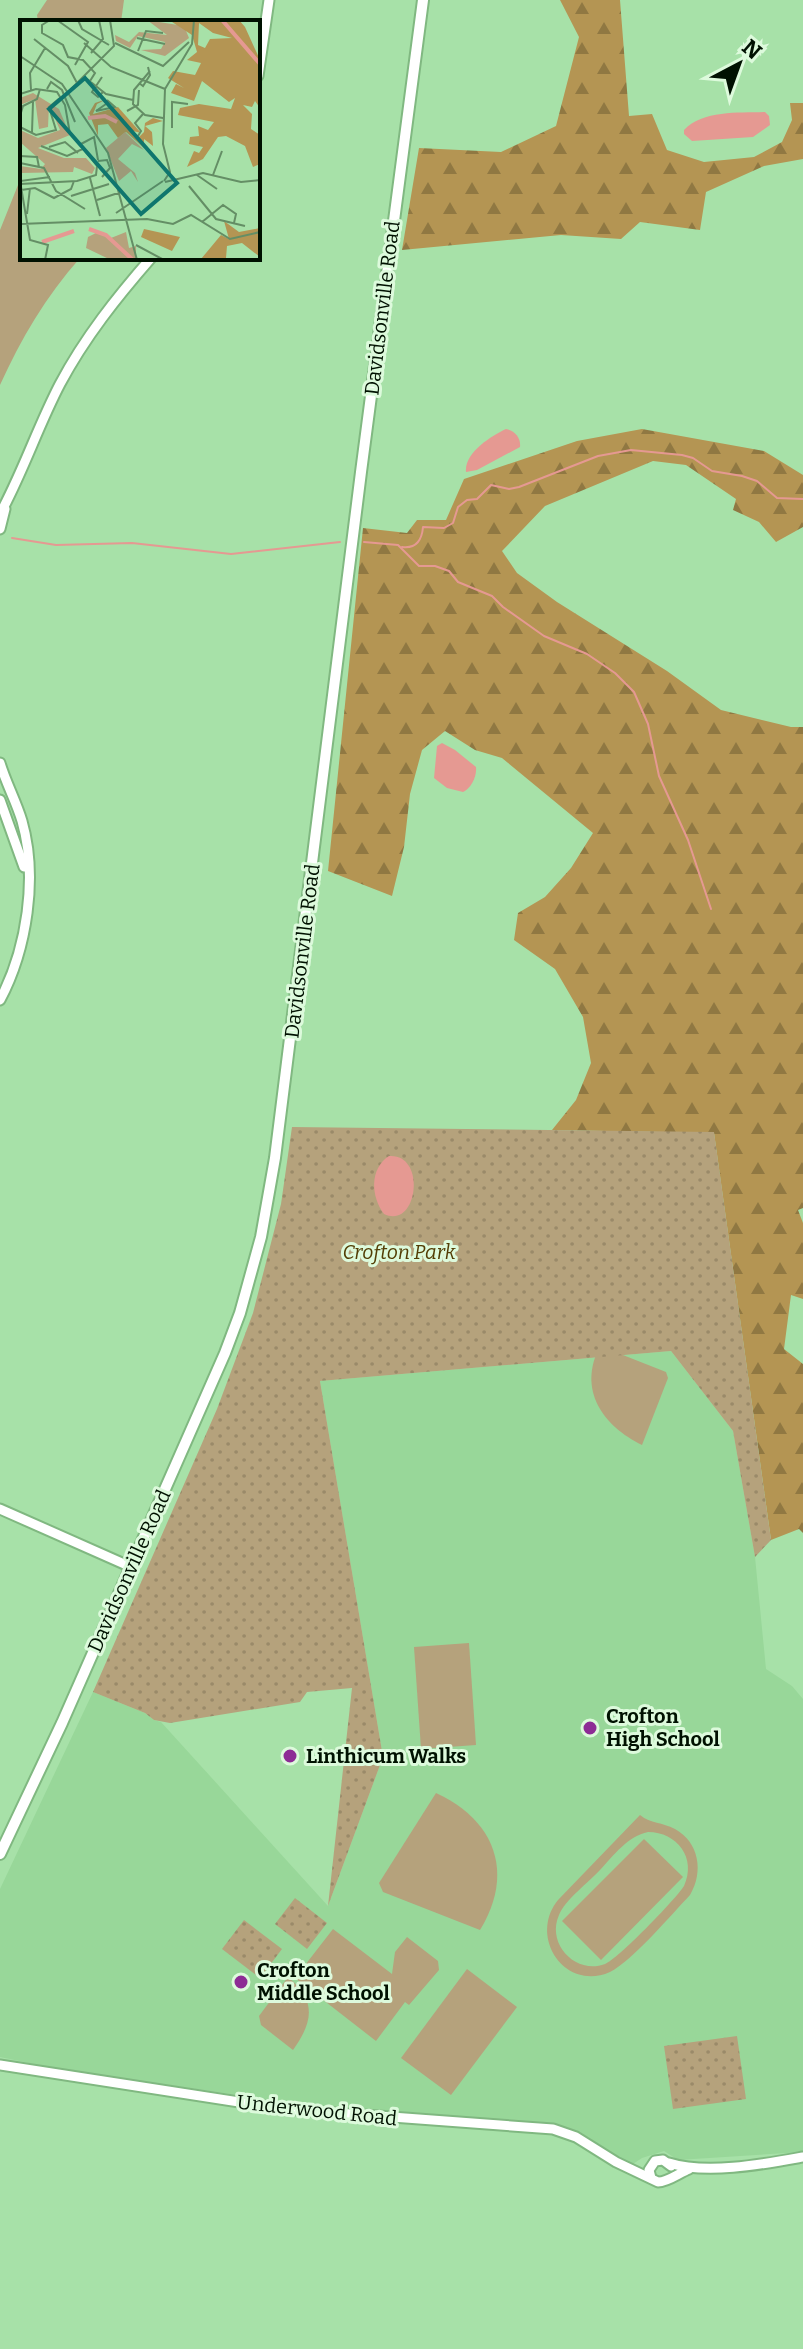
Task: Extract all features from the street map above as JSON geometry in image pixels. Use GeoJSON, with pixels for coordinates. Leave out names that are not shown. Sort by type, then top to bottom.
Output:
{"type":"FeatureCollection","features":[{"type":"Feature","properties":{"kind":"main road","name":"Davidsonville Road"},"geometry":{"type":"LineString","coordinates":[[0,1854],[62,1723],[225,1353],[251,1277],[268,1204],[423,0]]}},
{"type":"Feature","properties":{"kind":"street"},"geometry":{"type":"LineString","coordinates":[[260,62],[269,0]]}},
{"type":"Feature","properties":{"kind":"street"},"geometry":{"type":"LineString","coordinates":[[0,514],[76,355],[149,260]]}},
{"type":"Feature","properties":{"kind":"street"},"geometry":{"type":"LineString","coordinates":[[0,529],[8,499]]}},
{"type":"Feature","properties":{"kind":"street"},"geometry":{"type":"LineString","coordinates":[[0,763],[28,849],[27,911],[15,966],[0,1000]]}},
{"type":"Feature","properties":{"kind":"street"},"geometry":{"type":"LineString","coordinates":[[0,800],[27,878]]}},
{"type":"Feature","properties":{"kind":"street"},"geometry":{"type":"LineString","coordinates":[[0,1509],[131,1567]]}},
{"type":"Feature","properties":{"kind":"street","name":"Underwood Road"},"geometry":{"type":"LineString","coordinates":[[0,2065],[284,2109],[553,2129],[576,2137],[651,2178]]}},
{"type":"Feature","properties":{"kind":"street"},"geometry":{"type":"LineString","coordinates":[[627,2167],[663,2160],[689,2169],[732,2167],[803,2157]]}},
{"type":"Feature","properties":{"kind":"street"},"geometry":{"type":"LineString","coordinates":[[652,2163],[649,2170],[651,2178],[661,2183],[689,2169]]}},
{"type":"Feature","properties":{"kind":"street"},"geometry":{"type":"LineString","coordinates":[[669,2163],[671,2177]]}},
{"type":"Feature","properties":{"kind":"shaded area"},"geometry":{"type":"Polygon","coordinates":[[[765,112],[770,125],[753,137],[692,141],[684,134],[684,130],[692,124],[711,116],[765,112]]]}},
{"type":"Feature","properties":{"kind":"shaded area"},"geometry":{"type":"Polygon","coordinates":[[[506,429],[517,435],[520,447],[477,470],[466,472],[469,458],[474,452],[506,429]]]}},
{"type":"Feature","properties":{"kind":"shaded area"},"geometry":{"type":"Polygon","coordinates":[[[442,743],[476,767],[473,782],[463,792],[447,788],[434,778],[437,746],[442,743]]]}},
{"type":"Feature","properties":{"kind":"shaded area"},"geometry":{"type":"Polygon","coordinates":[[[389,1156],[401,1158],[409,1166],[413,1177],[411,1202],[396,1216],[384,1214],[376,1200],[374,1184],[378,1168],[389,1156]]]}},
{"type":"Feature","properties":{"kind":"shaded area","name":"Crofton High School"},"geometry":{"type":"Polygon","coordinates":[[[671,1351],[733,1431],[755,1557],[766,1669],[792,1686],[803,1699],[803,2152],[678,2160],[664,2151],[633,2164],[580,2132],[555,2124],[285,2102],[53,2068],[0,2057],[0,1889],[93,1692],[161,1722],[328,1906],[383,1757],[320,1381],[671,1351]]]}},
{"type":"Feature","properties":{"kind":"green space"},"geometry":{"type":"Polygon","coordinates":[[[47,0],[124,0],[121,20],[38,20],[37,15],[47,0]]]}},
{"type":"Feature","properties":{"kind":"green space"},"geometry":{"type":"Polygon","coordinates":[[[560,0],[620,0],[629,116],[652,114],[667,150],[704,162],[754,157],[782,142],[792,120],[790,103],[803,103],[803,159],[764,166],[706,192],[700,230],[640,222],[621,239],[561,235],[402,250],[419,148],[501,152],[556,126],[579,37],[560,0]]]}},
{"type":"Feature","properties":{"kind":"green space"},"geometry":{"type":"Polygon","coordinates":[[[20,180],[20,260],[78,260],[35,318],[0,385],[0,230],[20,180]]]}},
{"type":"Feature","properties":{"kind":"green space"},"geometry":{"type":"Polygon","coordinates":[[[642,429],[764,451],[803,475],[803,527],[776,542],[759,522],[733,510],[736,499],[686,465],[653,461],[545,506],[502,551],[517,573],[721,710],[791,727],[803,727],[803,1208],[798,1210],[803,1223],[803,1299],[791,1295],[784,1349],[803,1364],[803,1533],[799,1529],[771,1540],[714,1133],[552,1130],[576,1100],[591,1063],[583,1017],[555,969],[514,940],[518,913],[545,897],[571,868],[593,833],[502,758],[475,750],[445,731],[422,750],[410,794],[404,847],[392,896],[328,871],[363,528],[407,533],[417,520],[446,520],[464,479],[577,441],[642,429]]]}},
{"type":"Feature","properties":{"kind":"green space","name":"Crofton Park"},"geometry":{"type":"Polygon","coordinates":[[[292,1127],[714,1132],[771,1540],[755,1557],[733,1431],[671,1351],[320,1381],[383,1757],[328,1906],[352,1688],[307,1692],[300,1702],[170,1723],[154,1720],[145,1713],[93,1692],[217,1409],[253,1313],[281,1204],[292,1127]]]}},
{"type":"Feature","properties":{"kind":"green space"},"geometry":{"type":"Polygon","coordinates":[[[600,1346],[666,1372],[668,1378],[642,1445],[616,1428],[598,1405],[591,1377],[600,1346]]]}},
{"type":"Feature","properties":{"kind":"green space"},"geometry":{"type":"Polygon","coordinates":[[[469,1643],[476,1745],[421,1749],[414,1647],[469,1643]]]}},
{"type":"Feature","properties":{"kind":"green space"},"geometry":{"type":"Polygon","coordinates":[[[436,1793],[473,1818],[493,1850],[497,1869],[496,1888],[491,1909],[480,1930],[383,1892],[379,1883],[436,1793]]]}},
{"type":"Feature","properties":{"kind":"green space"},"geometry":{"type":"Polygon","coordinates":[[[640,1815],[683,1835],[697,1858],[697,1877],[690,1895],[640,1948],[610,1972],[594,1976],[579,1974],[566,1968],[556,1957],[549,1944],[547,1930],[558,1900],[640,1815]],[[641,1834],[628,1842],[562,1909],[556,1926],[557,1936],[560,1946],[574,1961],[594,1966],[612,1960],[684,1886],[688,1866],[682,1848],[668,1836],[641,1834]]]}},
{"type":"Feature","properties":{"kind":"green space"},"geometry":{"type":"Polygon","coordinates":[[[644,1839],[683,1877],[601,1960],[562,1921],[644,1839]]]}},
{"type":"Feature","properties":{"kind":"green space"},"geometry":{"type":"Polygon","coordinates":[[[295,1898],[327,1923],[307,1949],[275,1924],[295,1898]]]}},
{"type":"Feature","properties":{"kind":"green space"},"geometry":{"type":"Polygon","coordinates":[[[244,1920],[282,1949],[260,1978],[222,1949],[244,1920]]]}},
{"type":"Feature","properties":{"kind":"green space"},"geometry":{"type":"Polygon","coordinates":[[[333,1929],[392,1974],[395,1952],[407,1937],[438,1961],[439,1970],[409,2005],[405,2002],[376,2041],[295,1978],[333,1929]]]}},
{"type":"Feature","properties":{"kind":"green space"},"geometry":{"type":"Polygon","coordinates":[[[467,1969],[517,2007],[451,2095],[401,2058],[467,1969]]]}},
{"type":"Feature","properties":{"kind":"green space"},"geometry":{"type":"Polygon","coordinates":[[[288,1977],[304,1995],[309,2012],[305,2030],[293,2050],[261,2025],[259,2016],[288,1977]]]}},
{"type":"Feature","properties":{"kind":"green space"},"geometry":{"type":"Polygon","coordinates":[[[737,2036],[746,2099],[673,2109],[664,2046],[737,2036]]]}},
{"type":"Feature","properties":{"kind":"waterway"},"geometry":{"type":"LineString","coordinates":[[402,547],[418,542],[423,527],[444,528],[453,523],[458,507],[467,500],[477,499],[491,485],[509,489],[519,487],[598,456],[631,450],[693,458],[712,471],[757,481],[777,498],[803,499]]}},
{"type":"Feature","properties":{"kind":"waterway"},"geometry":{"type":"LineString","coordinates":[[12,538],[56,545],[132,543],[231,554],[340,542]]}},
{"type":"Feature","properties":{"kind":"waterway"},"geometry":{"type":"LineString","coordinates":[[364,542],[398,545],[419,566],[435,566],[449,571],[458,582],[492,596],[544,636],[587,654],[615,673],[634,692],[648,724],[659,776],[688,840],[711,909]]}},
{"type":"Feature","properties":{"kind":"place","name":"Crofton High School"},"geometry":{"type":"Point","coordinates":[590,1728]}},
{"type":"Feature","properties":{"kind":"place","name":"Linthicum Walks"},"geometry":{"type":"Point","coordinates":[290,1756]}},
{"type":"Feature","properties":{"kind":"place","name":"Crofton Middle School"},"geometry":{"type":"Point","coordinates":[241,1982]}}]}
